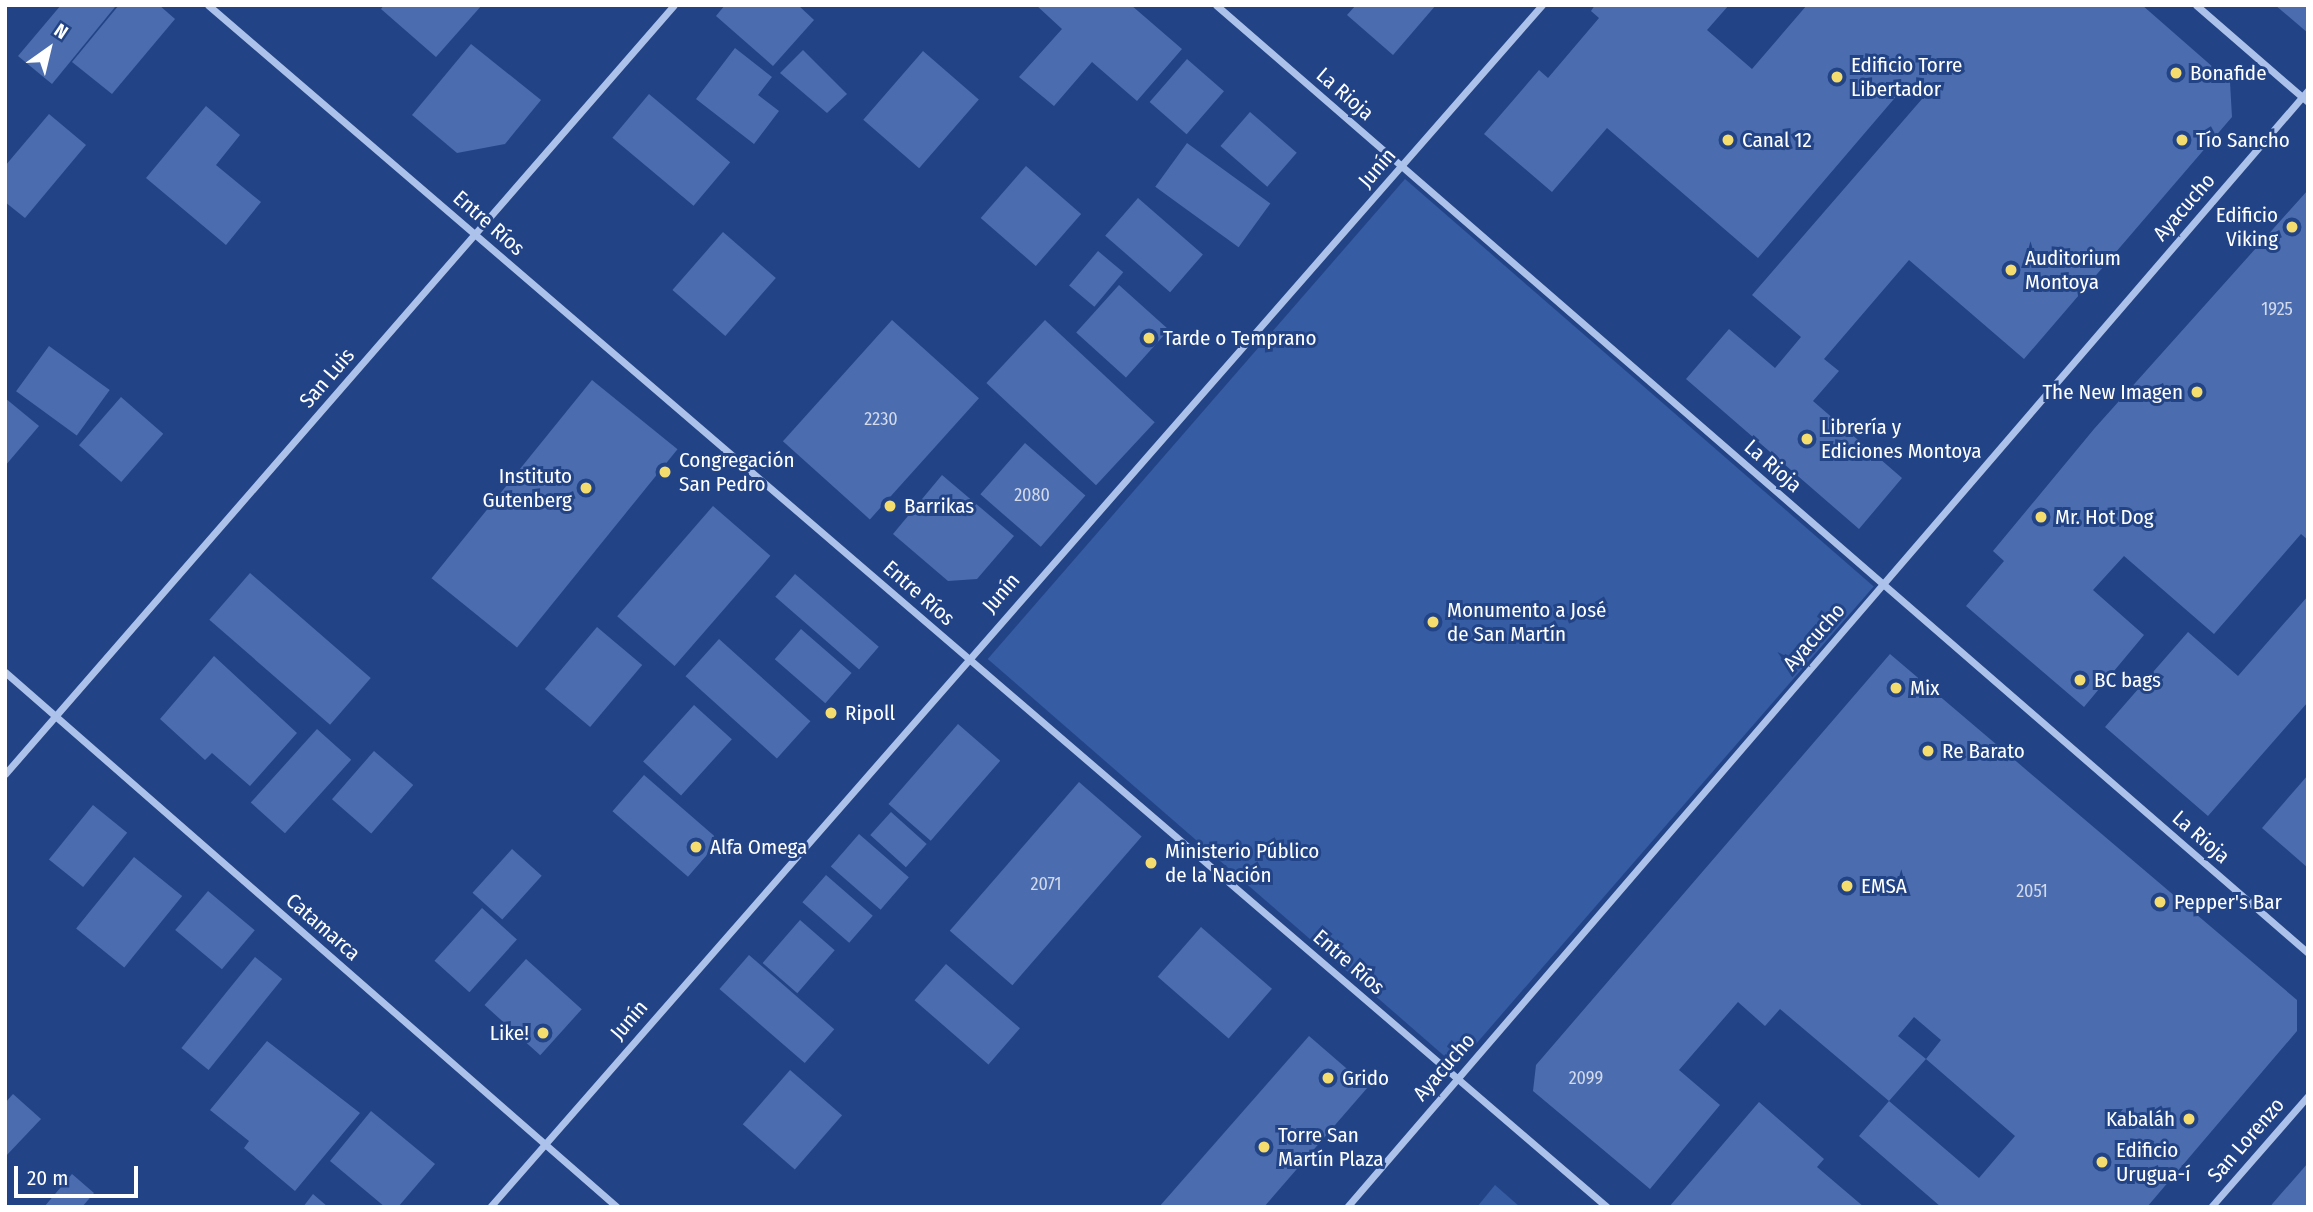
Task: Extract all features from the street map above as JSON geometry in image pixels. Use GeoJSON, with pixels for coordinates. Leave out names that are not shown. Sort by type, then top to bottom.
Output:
{"type":"FeatureCollection","features":[{"type":"Feature","properties":{"kind":"street","name":"Entre Ríos"},"geometry":{"type":"LineString","coordinates":[[208,5],[1607,1207]]}},
{"type":"Feature","properties":{"kind":"street","name":"San Luis"},"geometry":{"type":"LineString","coordinates":[[5,774],[674,5]]}},
{"type":"Feature","properties":{"kind":"street","name":"La Rioja"},"geometry":{"type":"LineString","coordinates":[[1216,5],[2308,953]]}},
{"type":"Feature","properties":{"kind":"street","name":"Junín"},"geometry":{"type":"LineString","coordinates":[[491,1207],[968,658],[1542,5]]}},
{"type":"Feature","properties":{"kind":"street"},"geometry":{"type":"LineString","coordinates":[[2196,5],[2305,99]]}},
{"type":"Feature","properties":{"kind":"street","name":"Ayacucho"},"geometry":{"type":"LineString","coordinates":[[1347,1207],[1882,584],[2305,99],[2308,90]]}},
{"type":"Feature","properties":{"kind":"street","name":"Catamarca"},"geometry":{"type":"LineString","coordinates":[[5,672],[617,1207]]}},
{"type":"Feature","properties":{"kind":"street","name":"San Lorenzo"},"geometry":{"type":"LineString","coordinates":[[2211,1207],[2308,1096]]}},
{"type":"Feature","properties":{"kind":"shaded area"},"geometry":{"type":"Polygon","coordinates":[[[1405,179],[1874,586],[1456,1066],[988,659],[1405,179]]]}},
{"type":"Feature","properties":{"kind":"shaded area"},"geometry":{"type":"Polygon","coordinates":[[[1495,1185],[1520,1207],[1477,1207],[1495,1185]]]}},
{"type":"Feature","properties":{"kind":"building"},"geometry":{"type":"Polygon","coordinates":[[[61,5],[115,7],[52,84],[18,56],[61,5]]]}},
{"type":"Feature","properties":{"kind":"building"},"geometry":{"type":"Polygon","coordinates":[[[119,5],[159,5],[175,19],[112,94],[72,62],[119,5]]]}},
{"type":"Feature","properties":{"kind":"building"},"geometry":{"type":"Polygon","coordinates":[[[384,5],[482,5],[436,57],[381,9],[384,5]]]}},
{"type":"Feature","properties":{"kind":"building"},"geometry":{"type":"Polygon","coordinates":[[[725,5],[798,5],[814,20],[773,66],[716,16],[725,5]]]}},
{"type":"Feature","properties":{"kind":"building"},"geometry":{"type":"Polygon","coordinates":[[[1036,5],[1131,5],[1182,49],[1137,101],[1092,62],[1054,106],[1019,77],[1062,29],[1036,5]]]}},
{"type":"Feature","properties":{"kind":"building"},"geometry":{"type":"Polygon","coordinates":[[[1356,5],[1436,5],[1393,55],[1347,15],[1356,5]]]}},
{"type":"Feature","properties":{"kind":"building"},"geometry":{"type":"Polygon","coordinates":[[[1595,5],[1729,5],[1707,30],[1752,69],[1807,5],[2142,5],[2230,82],[2232,117],[2024,359],[1909,260],[1824,359],[1839,371],[1813,401],[1902,478],[1859,529],[1686,379],[1729,329],[1775,368],[1801,337],[1752,295],[1922,99],[1905,86],[1758,258],[1607,128],[1552,192],[1484,134],[1539,70],[1548,78],[1599,18],[1591,11],[1595,5]]]}},
{"type":"Feature","properties":{"kind":"building"},"geometry":{"type":"Polygon","coordinates":[[[2275,5],[2308,5],[2308,33],[2275,5]]]}},
{"type":"Feature","properties":{"kind":"building"},"geometry":{"type":"Polygon","coordinates":[[[471,44],[541,100],[505,144],[457,153],[412,115],[471,44]]]}},
{"type":"Feature","properties":{"kind":"building"},"geometry":{"type":"Polygon","coordinates":[[[735,48],[772,77],[758,95],[779,111],[754,144],[696,99],[735,48]]]}},
{"type":"Feature","properties":{"kind":"building"},"geometry":{"type":"Polygon","coordinates":[[[803,50],[847,94],[827,113],[780,73],[803,50]]]}},
{"type":"Feature","properties":{"kind":"building"},"geometry":{"type":"Polygon","coordinates":[[[923,51],[979,100],[919,168],[863,120],[923,51]]]}},
{"type":"Feature","properties":{"kind":"building"},"geometry":{"type":"Polygon","coordinates":[[[1187,59],[1224,91],[1187,134],[1150,102],[1187,59]]]}},
{"type":"Feature","properties":{"kind":"building"},"geometry":{"type":"Polygon","coordinates":[[[649,94],[730,162],[694,206],[612,138],[649,94]]]}},
{"type":"Feature","properties":{"kind":"building"},"geometry":{"type":"Polygon","coordinates":[[[206,106],[240,135],[216,165],[261,202],[226,245],[146,178],[206,106]]]}},
{"type":"Feature","properties":{"kind":"building"},"geometry":{"type":"Polygon","coordinates":[[[1250,112],[1297,153],[1267,187],[1220,146],[1250,112]]]}},
{"type":"Feature","properties":{"kind":"building"},"geometry":{"type":"Polygon","coordinates":[[[49,114],[86,145],[25,218],[5,202],[5,166],[49,114]]]}},
{"type":"Feature","properties":{"kind":"building"},"geometry":{"type":"Polygon","coordinates":[[[1187,143],[1270,204],[1239,247],[1155,187],[1187,143]]]}},
{"type":"Feature","properties":{"kind":"building"},"geometry":{"type":"Polygon","coordinates":[[[1026,166],[1081,214],[1036,266],[981,218],[1026,166]]]}},
{"type":"Feature","properties":{"kind":"building"},"geometry":{"type":"Polygon","coordinates":[[[2308,190],[2308,540],[2301,534],[2214,634],[2124,556],[2093,590],[2144,635],[2084,707],[1966,606],[2004,561],[1993,551],[2094,429],[2308,190]]]}},
{"type":"Feature","properties":{"kind":"building"},"geometry":{"type":"Polygon","coordinates":[[[1138,198],[1203,254],[1170,292],[1105,236],[1138,198]]]}},
{"type":"Feature","properties":{"kind":"building"},"geometry":{"type":"Polygon","coordinates":[[[723,232],[776,278],[725,336],[672,290],[723,232]]]}},
{"type":"Feature","properties":{"kind":"building"},"geometry":{"type":"Polygon","coordinates":[[[1098,251],[1123,272],[1094,307],[1069,285],[1098,251]]]}},
{"type":"Feature","properties":{"kind":"building"},"geometry":{"type":"Polygon","coordinates":[[[1119,285],[1169,330],[1126,377],[1076,333],[1119,285]]]}},
{"type":"Feature","properties":{"kind":"building"},"geometry":{"type":"Polygon","coordinates":[[[892,320],[979,398],[870,519],[783,441],[892,320]]]}},
{"type":"Feature","properties":{"kind":"building"},"geometry":{"type":"Polygon","coordinates":[[[1045,320],[1155,422],[1096,485],[986,383],[1045,320]]]}},
{"type":"Feature","properties":{"kind":"building"},"geometry":{"type":"Polygon","coordinates":[[[49,346],[110,390],[77,435],[16,391],[49,346]]]}},
{"type":"Feature","properties":{"kind":"building"},"geometry":{"type":"Polygon","coordinates":[[[592,380],[677,449],[517,647],[432,578],[592,380]]]}},
{"type":"Feature","properties":{"kind":"building"},"geometry":{"type":"Polygon","coordinates":[[[121,397],[163,434],[121,482],[79,445],[121,397]]]}},
{"type":"Feature","properties":{"kind":"building"},"geometry":{"type":"Polygon","coordinates":[[[5,398],[39,426],[5,466],[5,398]]]}},
{"type":"Feature","properties":{"kind":"building"},"geometry":{"type":"Polygon","coordinates":[[[1025,443],[1085,495],[1041,547],[980,494],[1025,443]]]}},
{"type":"Feature","properties":{"kind":"building"},"geometry":{"type":"Polygon","coordinates":[[[942,475],[1014,536],[977,579],[948,581],[893,534],[942,475]]]}},
{"type":"Feature","properties":{"kind":"building"},"geometry":{"type":"Polygon","coordinates":[[[713,506],[770,556],[675,666],[617,616],[713,506]]]}},
{"type":"Feature","properties":{"kind":"building"},"geometry":{"type":"Polygon","coordinates":[[[250,573],[371,678],[330,725],[209,620],[250,573]]]}},
{"type":"Feature","properties":{"kind":"building"},"geometry":{"type":"Polygon","coordinates":[[[795,574],[879,647],[859,669],[775,597],[795,574]]]}},
{"type":"Feature","properties":{"kind":"building"},"geometry":{"type":"Polygon","coordinates":[[[2308,596],[2308,702],[2208,816],[2105,727],[2188,632],[2238,676],[2308,596]]]}},
{"type":"Feature","properties":{"kind":"building"},"geometry":{"type":"Polygon","coordinates":[[[597,627],[642,665],[590,727],[545,689],[597,627]]]}},
{"type":"Feature","properties":{"kind":"building"},"geometry":{"type":"Polygon","coordinates":[[[801,629],[852,673],[825,703],[775,659],[801,629]]]}},
{"type":"Feature","properties":{"kind":"building"},"geometry":{"type":"Polygon","coordinates":[[[719,639],[810,721],[777,758],[686,676],[719,639]]]}},
{"type":"Feature","properties":{"kind":"building"},"geometry":{"type":"Polygon","coordinates":[[[1890,654],[2297,1000],[2297,1031],[2147,1207],[1941,1207],[1859,1136],[1889,1101],[1780,1009],[1765,1026],[1738,1002],[1679,1070],[1720,1105],[1650,1189],[1533,1091],[1536,1065],[1890,654]],[[1914,1017],[1898,1036],[1926,1059],[1941,1040],[1914,1017]],[[1926,1059],[1889,1101],[1979,1178],[2015,1136],[1926,1059]]]}},
{"type":"Feature","properties":{"kind":"building"},"geometry":{"type":"Polygon","coordinates":[[[214,656],[297,733],[250,786],[212,753],[205,760],[160,719],[214,656]]]}},
{"type":"Feature","properties":{"kind":"building"},"geometry":{"type":"Polygon","coordinates":[[[694,705],[732,739],[681,796],[643,761],[694,705]]]}},
{"type":"Feature","properties":{"kind":"building"},"geometry":{"type":"Polygon","coordinates":[[[958,724],[1000,761],[931,841],[888,804],[958,724]]]}},
{"type":"Feature","properties":{"kind":"building"},"geometry":{"type":"Polygon","coordinates":[[[317,729],[351,760],[285,833],[251,803],[317,729]]]}},
{"type":"Feature","properties":{"kind":"building"},"geometry":{"type":"Polygon","coordinates":[[[374,751],[413,785],[371,833],[332,799],[374,751]]]}},
{"type":"Feature","properties":{"kind":"building"},"geometry":{"type":"Polygon","coordinates":[[[644,775],[719,841],[688,877],[613,811],[644,775]]]}},
{"type":"Feature","properties":{"kind":"building"},"geometry":{"type":"Polygon","coordinates":[[[2308,775],[2308,868],[2262,828],[2308,775]]]}},
{"type":"Feature","properties":{"kind":"building"},"geometry":{"type":"Polygon","coordinates":[[[1079,782],[1142,836],[1012,985],[950,931],[1079,782]]]}},
{"type":"Feature","properties":{"kind":"building"},"geometry":{"type":"Polygon","coordinates":[[[93,805],[127,833],[83,887],[49,859],[93,805]]]}},
{"type":"Feature","properties":{"kind":"building"},"geometry":{"type":"Polygon","coordinates":[[[891,812],[927,844],[906,867],[870,835],[891,812]]]}},
{"type":"Feature","properties":{"kind":"building"},"geometry":{"type":"Polygon","coordinates":[[[859,834],[909,877],[881,910],[831,866],[859,834]]]}},
{"type":"Feature","properties":{"kind":"building"},"geometry":{"type":"Polygon","coordinates":[[[512,849],[542,876],[502,920],[473,893],[512,849]]]}},
{"type":"Feature","properties":{"kind":"building"},"geometry":{"type":"Polygon","coordinates":[[[134,857],[182,896],[124,968],[76,928],[134,857]]]}},
{"type":"Feature","properties":{"kind":"building"},"geometry":{"type":"Polygon","coordinates":[[[826,875],[873,916],[849,943],[802,902],[826,875]]]}},
{"type":"Feature","properties":{"kind":"building"},"geometry":{"type":"Polygon","coordinates":[[[208,891],[255,930],[222,969],[175,930],[208,891]]]}},
{"type":"Feature","properties":{"kind":"building"},"geometry":{"type":"Polygon","coordinates":[[[482,908],[517,939],[469,992],[434,961],[482,908]]]}},
{"type":"Feature","properties":{"kind":"building"},"geometry":{"type":"Polygon","coordinates":[[[800,920],[835,950],[797,993],[763,963],[800,920]]]}},
{"type":"Feature","properties":{"kind":"building"},"geometry":{"type":"Polygon","coordinates":[[[1201,927],[1272,989],[1229,1038],[1158,977],[1201,927]]]}},
{"type":"Feature","properties":{"kind":"building"},"geometry":{"type":"Polygon","coordinates":[[[749,955],[834,1029],[805,1063],[719,989],[749,955]]]}},
{"type":"Feature","properties":{"kind":"building"},"geometry":{"type":"Polygon","coordinates":[[[255,957],[282,979],[209,1070],[181,1048],[255,957]]]}},
{"type":"Feature","properties":{"kind":"building"},"geometry":{"type":"Polygon","coordinates":[[[526,959],[582,1009],[540,1055],[485,1005],[526,959]]]}},
{"type":"Feature","properties":{"kind":"building"},"geometry":{"type":"Polygon","coordinates":[[[946,964],[1020,1028],[988,1065],[915,1000],[946,964]]]}},
{"type":"Feature","properties":{"kind":"building","name":"Torre San Martín Plaza"},"geometry":{"type":"Polygon","coordinates":[[[1309,1036],[1368,1087],[1264,1207],[1159,1207],[1309,1036]]]}},
{"type":"Feature","properties":{"kind":"building"},"geometry":{"type":"Polygon","coordinates":[[[267,1041],[360,1113],[295,1191],[244,1148],[249,1141],[210,1110],[267,1041]]]}},
{"type":"Feature","properties":{"kind":"building"},"geometry":{"type":"Polygon","coordinates":[[[790,1070],[842,1115],[795,1170],[743,1124],[790,1070]]]}},
{"type":"Feature","properties":{"kind":"building"},"geometry":{"type":"Polygon","coordinates":[[[13,1094],[41,1119],[5,1157],[5,1103],[13,1094]]]}},
{"type":"Feature","properties":{"kind":"building"},"geometry":{"type":"Polygon","coordinates":[[[1759,1102],[1824,1159],[1817,1167],[1864,1207],[1669,1207],[1759,1102]]]}},
{"type":"Feature","properties":{"kind":"building"},"geometry":{"type":"Polygon","coordinates":[[[371,1111],[435,1164],[398,1207],[385,1207],[330,1161],[371,1111]]]}},
{"type":"Feature","properties":{"kind":"building"},"geometry":{"type":"Polygon","coordinates":[[[2308,1163],[2308,1207],[2270,1207],[2273,1203],[2308,1163]]]}},
{"type":"Feature","properties":{"kind":"building"},"geometry":{"type":"Polygon","coordinates":[[[72,1174],[94,1193],[82,1207],[44,1207],[72,1174]]]}},
{"type":"Feature","properties":{"kind":"building"},"geometry":{"type":"Polygon","coordinates":[[[313,1194],[328,1207],[303,1207],[313,1194]]]}},
{"type":"Feature","properties":{"kind":"place","name":"Bonafide"},"geometry":{"type":"Point","coordinates":[2176,73]}},
{"type":"Feature","properties":{"kind":"place","name":"Edificio Torre Libertador"},"geometry":{"type":"Point","coordinates":[1837,77]}},
{"type":"Feature","properties":{"kind":"place","name":"Canal 12"},"geometry":{"type":"Point","coordinates":[1728,140]}},
{"type":"Feature","properties":{"kind":"place","name":"Tío Sancho"},"geometry":{"type":"Point","coordinates":[2182,140]}},
{"type":"Feature","properties":{"kind":"place","name":"Edificio Viking"},"geometry":{"type":"Point","coordinates":[2292,227]}},
{"type":"Feature","properties":{"kind":"place","name":"Auditorium Montoya"},"geometry":{"type":"Point","coordinates":[2011,270]}},
{"type":"Feature","properties":{"kind":"place","name":"Tarde o Temprano"},"geometry":{"type":"Point","coordinates":[1149,338]}},
{"type":"Feature","properties":{"kind":"place","name":"The New Imagen"},"geometry":{"type":"Point","coordinates":[2197,392]}},
{"type":"Feature","properties":{"kind":"place","name":"Librería y Ediciones Montoya"},"geometry":{"type":"Point","coordinates":[1807,439]}},
{"type":"Feature","properties":{"kind":"place","name":"Congregación San Pedro"},"geometry":{"type":"Point","coordinates":[665,472]}},
{"type":"Feature","properties":{"kind":"place","name":"Instituto Gutenberg"},"geometry":{"type":"Point","coordinates":[586,488]}},
{"type":"Feature","properties":{"kind":"place","name":"Barrikas"},"geometry":{"type":"Point","coordinates":[890,506]}},
{"type":"Feature","properties":{"kind":"place","name":"Mr. Hot Dog"},"geometry":{"type":"Point","coordinates":[2041,517]}},
{"type":"Feature","properties":{"kind":"place","name":"Monumento a José de San Martín"},"geometry":{"type":"Point","coordinates":[1433,622]}},
{"type":"Feature","properties":{"kind":"place","name":"BC bags"},"geometry":{"type":"Point","coordinates":[2080,680]}},
{"type":"Feature","properties":{"kind":"place","name":"Mix"},"geometry":{"type":"Point","coordinates":[1896,688]}},
{"type":"Feature","properties":{"kind":"place","name":"Ripoll"},"geometry":{"type":"Point","coordinates":[831,713]}},
{"type":"Feature","properties":{"kind":"place","name":"Re Barato"},"geometry":{"type":"Point","coordinates":[1928,751]}},
{"type":"Feature","properties":{"kind":"place","name":"Alfa Omega"},"geometry":{"type":"Point","coordinates":[696,847]}},
{"type":"Feature","properties":{"kind":"place","name":"Ministerio Público de la Nación"},"geometry":{"type":"Point","coordinates":[1151,863]}},
{"type":"Feature","properties":{"kind":"place","name":"EMSA"},"geometry":{"type":"Point","coordinates":[1847,886]}},
{"type":"Feature","properties":{"kind":"place","name":"Pepper's Bar"},"geometry":{"type":"Point","coordinates":[2160,902]}},
{"type":"Feature","properties":{"kind":"place","name":"Like!"},"geometry":{"type":"Point","coordinates":[543,1033]}},
{"type":"Feature","properties":{"kind":"place","name":"Grido"},"geometry":{"type":"Point","coordinates":[1328,1078]}},
{"type":"Feature","properties":{"kind":"place","name":"Kabaláh"},"geometry":{"type":"Point","coordinates":[2189,1119]}},
{"type":"Feature","properties":{"kind":"place","name":"Torre San Martín Plaza"},"geometry":{"type":"Point","coordinates":[1264,1147]}},
{"type":"Feature","properties":{"kind":"place","name":"Edificio Urugua-í"},"geometry":{"type":"Point","coordinates":[2102,1162]}}]}
